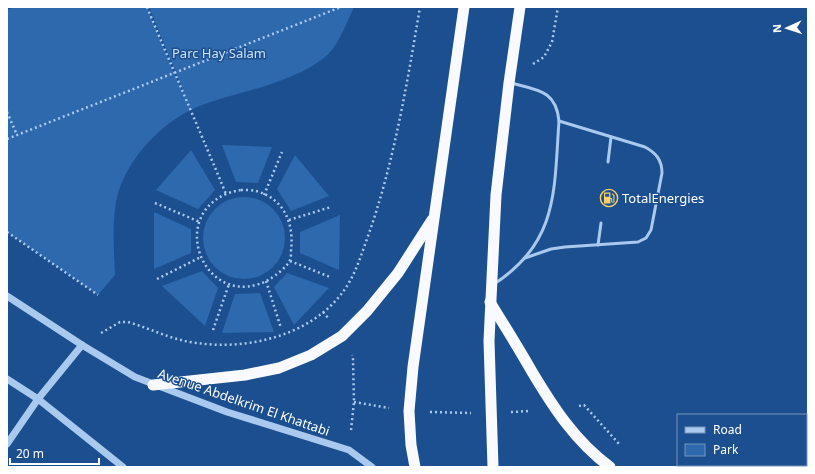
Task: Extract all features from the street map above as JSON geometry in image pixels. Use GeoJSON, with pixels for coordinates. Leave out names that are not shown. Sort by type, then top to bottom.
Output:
{"type":"FeatureCollection","features":[{"type":"Feature","properties":{"kind":"highway"},"geometry":{"type":"LineString","coordinates":[[415,467],[411,445],[409,411],[412,366],[435,216],[464,7]]}},
{"type":"Feature","properties":{"kind":"highway"},"geometry":{"type":"LineString","coordinates":[[493,467],[489,356],[490,302],[496,195],[520,7]]}},
{"type":"Feature","properties":{"kind":"highway"},"geometry":{"type":"LineString","coordinates":[[154,385],[245,375],[279,368],[311,355],[342,336],[367,312],[398,273],[435,216]]}},
{"type":"Feature","properties":{"kind":"highway"},"geometry":{"type":"LineString","coordinates":[[490,302],[555,409],[574,434],[597,457],[610,467]]}},
{"type":"Feature","properties":{"kind":"street","name":"Avenue Abdelkrim El Khattabi"},"geometry":{"type":"LineString","coordinates":[[7,296],[82,345],[135,376],[154,385],[227,412],[349,450],[372,467]]}},
{"type":"Feature","properties":{"kind":"street"},"geometry":{"type":"LineString","coordinates":[[7,444],[38,399],[82,345]]}},
{"type":"Feature","properties":{"kind":"street"},"geometry":{"type":"LineString","coordinates":[[7,379],[38,399],[124,467]]}},
{"type":"Feature","properties":{"kind":"lane"},"geometry":{"type":"LineString","coordinates":[[491,286],[510,274],[525,258],[538,240],[547,220],[553,198],[559,121],[558,110],[553,100],[546,94],[510,78]]}},
{"type":"Feature","properties":{"kind":"lane"},"geometry":{"type":"LineString","coordinates":[[525,258],[551,248],[634,243],[646,238],[652,230],[662,173],[660,160],[651,150],[559,121]]}},
{"type":"Feature","properties":{"kind":"lane"},"geometry":{"type":"LineString","coordinates":[[608,162],[611,137]]}},
{"type":"Feature","properties":{"kind":"lane"},"geometry":{"type":"LineString","coordinates":[[598,245],[601,223]]}},
{"type":"Feature","properties":{"kind":"path"},"geometry":{"type":"LineString","coordinates":[[147,7],[174,72],[192,110],[226,194]]}},
{"type":"Feature","properties":{"kind":"path"},"geometry":{"type":"LineString","coordinates":[[7,139],[341,7]]}},
{"type":"Feature","properties":{"kind":"path"},"geometry":{"type":"LineString","coordinates":[[82,345],[120,322],[128,322],[176,340],[197,344],[222,345],[248,343],[288,333],[306,324],[323,312],[338,298],[355,274],[378,208],[401,109],[420,7]]}},
{"type":"Feature","properties":{"kind":"path"},"geometry":{"type":"LineString","coordinates":[[510,78],[544,57],[552,42],[558,7]]}},
{"type":"Feature","properties":{"kind":"path"},"geometry":{"type":"LineString","coordinates":[[7,112],[17,135]]}},
{"type":"Feature","properties":{"kind":"path"},"geometry":{"type":"LineString","coordinates":[[264,195],[282,152]]}},
{"type":"Feature","properties":{"kind":"path"},"geometry":{"type":"LineString","coordinates":[[241,190],[256,191],[264,195],[270,197],[282,207],[289,220],[292,235],[290,261],[275,276],[261,284],[245,286],[229,284],[214,276],[203,263],[197,248],[197,231],[202,215],[212,202],[226,194],[241,190]]}},
{"type":"Feature","properties":{"kind":"path"},"geometry":{"type":"LineString","coordinates":[[155,203],[200,222]]}},
{"type":"Feature","properties":{"kind":"path"},"geometry":{"type":"LineString","coordinates":[[289,220],[331,207]]}},
{"type":"Feature","properties":{"kind":"path"},"geometry":{"type":"LineString","coordinates":[[7,232],[98,295]]}},
{"type":"Feature","properties":{"kind":"path"},"geometry":{"type":"LineString","coordinates":[[157,279],[201,257]]}},
{"type":"Feature","properties":{"kind":"path"},"geometry":{"type":"LineString","coordinates":[[290,261],[330,278]]}},
{"type":"Feature","properties":{"kind":"path"},"geometry":{"type":"LineString","coordinates":[[266,281],[282,328]]}},
{"type":"Feature","properties":{"kind":"path"},"geometry":{"type":"LineString","coordinates":[[213,330],[229,284]]}},
{"type":"Feature","properties":{"kind":"path"},"geometry":{"type":"LineString","coordinates":[[323,312],[342,336],[353,358],[354,402],[349,450]]}},
{"type":"Feature","properties":{"kind":"green space","name":"Parc Hay Salam"},"geometry":{"type":"Polygon","coordinates":[[[15,7],[147,7],[174,73],[187,100],[149,7],[354,7],[335,46],[326,56],[309,68],[280,81],[201,105],[167,125],[144,147],[134,160],[120,188],[116,202],[114,220],[115,275],[98,295],[7,232],[7,10],[15,7]]]}},
{"type":"Feature","properties":{"kind":"green space"},"geometry":{"type":"Polygon","coordinates":[[[222,145],[272,147],[258,183],[236,182],[222,145]]]}},
{"type":"Feature","properties":{"kind":"green space"},"geometry":{"type":"Polygon","coordinates":[[[191,150],[215,190],[198,209],[156,190],[191,150]]]}},
{"type":"Feature","properties":{"kind":"green space"},"geometry":{"type":"Polygon","coordinates":[[[295,155],[329,196],[291,211],[277,189],[295,155]]]}},
{"type":"Feature","properties":{"kind":"green space"},"geometry":{"type":"Polygon","coordinates":[[[244,197],[260,200],[273,209],[282,222],[285,238],[282,254],[273,267],[260,276],[244,279],[228,276],[215,267],[206,254],[203,238],[206,222],[215,209],[228,200],[244,197]]]}},
{"type":"Feature","properties":{"kind":"green space"},"geometry":{"type":"Polygon","coordinates":[[[154,212],[191,229],[191,253],[154,269],[154,212]]]}},
{"type":"Feature","properties":{"kind":"green space"},"geometry":{"type":"Polygon","coordinates":[[[340,215],[339,270],[300,253],[300,232],[340,215]]]}},
{"type":"Feature","properties":{"kind":"green space"},"geometry":{"type":"Polygon","coordinates":[[[202,271],[218,288],[205,326],[162,286],[202,271]]]}},
{"type":"Feature","properties":{"kind":"green space"},"geometry":{"type":"Polygon","coordinates":[[[287,273],[329,288],[294,325],[274,287],[287,273]]]}},
{"type":"Feature","properties":{"kind":"green space"},"geometry":{"type":"Polygon","coordinates":[[[260,293],[274,332],[222,333],[235,294],[260,293]]]}},
{"type":"Feature","properties":{"kind":"place","name":"TotalEnergies"},"geometry":{"type":"Point","coordinates":[609,198]}}]}
